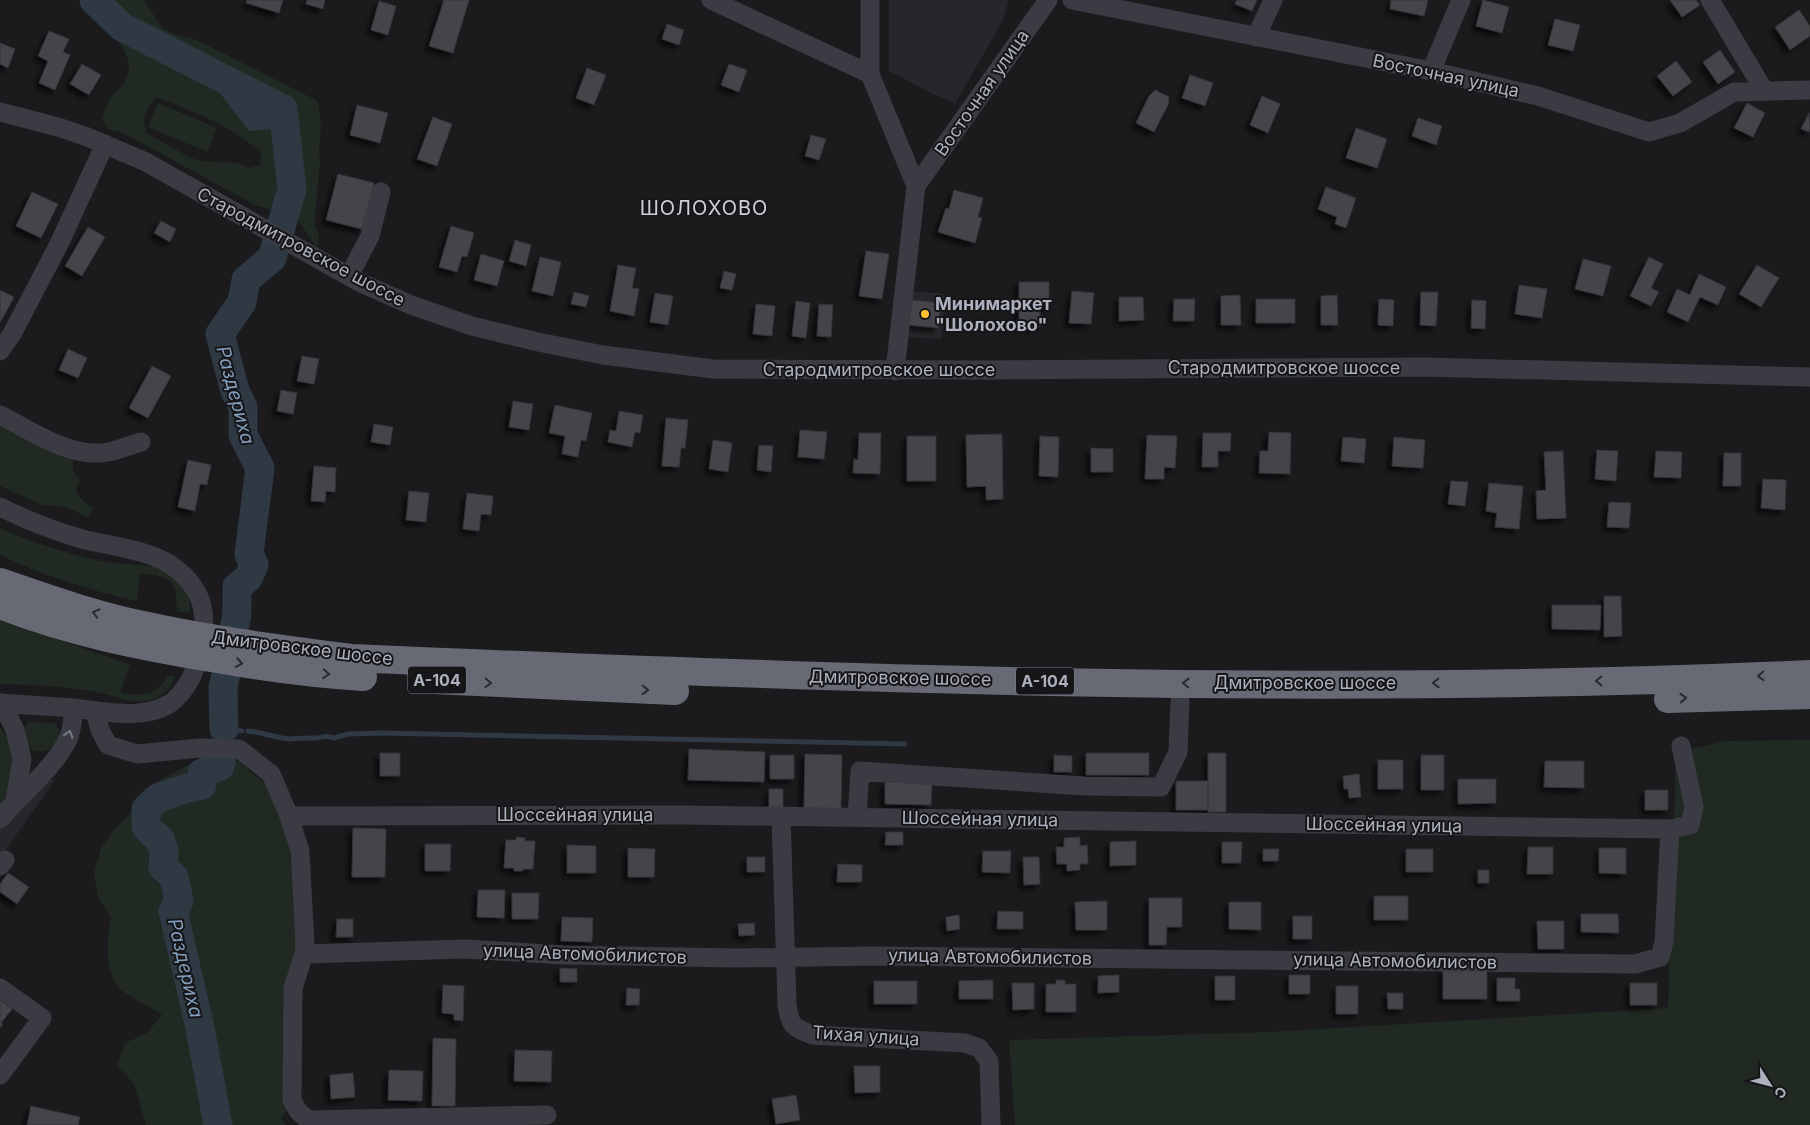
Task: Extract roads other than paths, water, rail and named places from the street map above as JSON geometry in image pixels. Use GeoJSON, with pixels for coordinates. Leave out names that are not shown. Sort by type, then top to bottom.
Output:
{"type":"FeatureCollection","features":[{"type":"Feature","properties":{"kind":"highway","name":"Дмитровское шоссе"},"geometry":{"type":"LineString","coordinates":[[0,582],[77,608],[141,636]]}},
{"type":"Feature","properties":{"kind":"highway","name":"Дмитровское шоссе"},"geometry":{"type":"LineString","coordinates":[[0,605],[68,628],[141,636],[279,659],[350,676],[596,688],[857,696],[1292,703],[1670,699],[1810,695]]}},
{"type":"Feature","properties":{"kind":"highway","name":"Дмитровское шоссе"},"geometry":{"type":"LineString","coordinates":[[279,659],[351,658],[850,678],[1290,684],[1668,680],[1810,674]]}},
{"type":"Feature","properties":{"kind":"street"},"geometry":{"type":"LineString","coordinates":[[711,0],[870,74]]}},
{"type":"Feature","properties":{"kind":"street"},"geometry":{"type":"LineString","coordinates":[[870,0],[870,74],[924,187],[895,371]]}},
{"type":"Feature","properties":{"kind":"street","name":"Восточная улица"},"geometry":{"type":"LineString","coordinates":[[924,187],[1048,0]]}},
{"type":"Feature","properties":{"kind":"street","name":"Восточная улица"},"geometry":{"type":"LineString","coordinates":[[1072,0],[1431,71],[1538,96],[1649,132],[1680,123],[1734,92],[1810,90]]}},
{"type":"Feature","properties":{"kind":"street"},"geometry":{"type":"LineString","coordinates":[[1256,37],[1273,0]]}},
{"type":"Feature","properties":{"kind":"street"},"geometry":{"type":"LineString","coordinates":[[1431,71],[1461,0]]}},
{"type":"Feature","properties":{"kind":"street"},"geometry":{"type":"LineString","coordinates":[[1710,0],[1765,92]]}},
{"type":"Feature","properties":{"kind":"street","name":"Стародмитровское шоссе"},"geometry":{"type":"LineString","coordinates":[[0,112],[58,127],[105,144],[146,162],[293,246],[349,276],[411,305],[472,326],[603,355],[713,369],[895,371],[1424,367],[1810,377]]}},
{"type":"Feature","properties":{"kind":"street"},"geometry":{"type":"LineString","coordinates":[[0,351],[12,334],[59,244],[105,144]]}},
{"type":"Feature","properties":{"kind":"street"},"geometry":{"type":"LineString","coordinates":[[349,276],[370,236],[380,192]]}},
{"type":"Feature","properties":{"kind":"street"},"geometry":{"type":"LineString","coordinates":[[0,414],[77,452],[108,452],[141,442]]}},
{"type":"Feature","properties":{"kind":"street"},"geometry":{"type":"LineString","coordinates":[[0,507],[23,519],[79,538],[152,556],[174,567],[191,582],[198,593],[202,602],[204,628],[194,671],[184,689],[171,704],[145,713],[122,714],[1,703]]}},
{"type":"Feature","properties":{"kind":"street"},"geometry":{"type":"LineString","coordinates":[[857,817],[860,771],[1085,786],[1161,787],[1178,752],[1180,701]]}},
{"type":"Feature","properties":{"kind":"street"},"geometry":{"type":"LineString","coordinates":[[1,703],[15,730],[22,759],[15,801]]}},
{"type":"Feature","properties":{"kind":"street"},"geometry":{"type":"LineString","coordinates":[[0,819],[57,758],[69,738],[74,709]]}},
{"type":"Feature","properties":{"kind":"street"},"geometry":{"type":"LineString","coordinates":[[95,711],[100,730],[108,745],[137,754],[200,748],[239,749],[271,774],[290,816],[300,850],[304,954],[294,988],[292,1100],[298,1111],[308,1120],[547,1116]]}},
{"type":"Feature","properties":{"kind":"street"},"geometry":{"type":"LineString","coordinates":[[1670,829],[1690,824],[1694,806],[1681,746]]}},
{"type":"Feature","properties":{"kind":"street"},"geometry":{"type":"LineString","coordinates":[[20,747],[31,757],[57,758]]}},
{"type":"Feature","properties":{"kind":"street","name":"Шоссейная улица"},"geometry":{"type":"LineString","coordinates":[[290,816],[684,815],[1670,829]]}},
{"type":"Feature","properties":{"kind":"street","name":"Тихая улица"},"geometry":{"type":"LineString","coordinates":[[781,817],[790,1021],[799,1030],[813,1035],[965,1043],[979,1048],[989,1061],[991,1125]]}},
{"type":"Feature","properties":{"kind":"street","name":"улица Автомобилистов"},"geometry":{"type":"LineString","coordinates":[[304,954],[465,949],[564,955],[737,958],[873,956],[1635,964],[1660,957],[1664,942],[1670,829]]}},
{"type":"Feature","properties":{"kind":"street"},"geometry":{"type":"LineString","coordinates":[[0,988],[42,1018],[0,1075]]}},
{"type":"Feature","properties":{"kind":"waterway","name":"Раздериха"},"geometry":{"type":"LineString","coordinates":[[94,0],[122,27],[283,109],[292,189],[272,258],[246,280],[242,302],[220,334],[235,391],[243,407],[243,435],[260,468],[249,554],[254,565],[248,578],[237,587],[237,614],[223,688],[224,729]]}},
{"type":"Feature","properties":{"kind":"waterway"},"geometry":{"type":"LineString","coordinates":[[224,729],[242,731]]}},
{"type":"Feature","properties":{"kind":"waterway"},"geometry":{"type":"LineString","coordinates":[[248,731],[291,739],[326,736],[334,738],[348,734],[382,733],[905,744]]}},
{"type":"Feature","properties":{"kind":"waterway","name":"Раздериха"},"geometry":{"type":"LineString","coordinates":[[218,1125],[200,1028],[173,911],[179,901],[174,877],[163,867],[164,851],[160,839],[146,826],[146,809],[158,798],[202,785],[202,773],[220,766],[222,754]]}},
{"type":"Feature","properties":{"kind":"place","name":"Минимаркет \"Шолохово\""},"geometry":{"type":"Point","coordinates":[925,314]}},
{"type":"Feature","properties":{"kind":"district","name":"ШОЛОХОВО"},"geometry":{"type":"Point","coordinates":[704,208]}}]}
